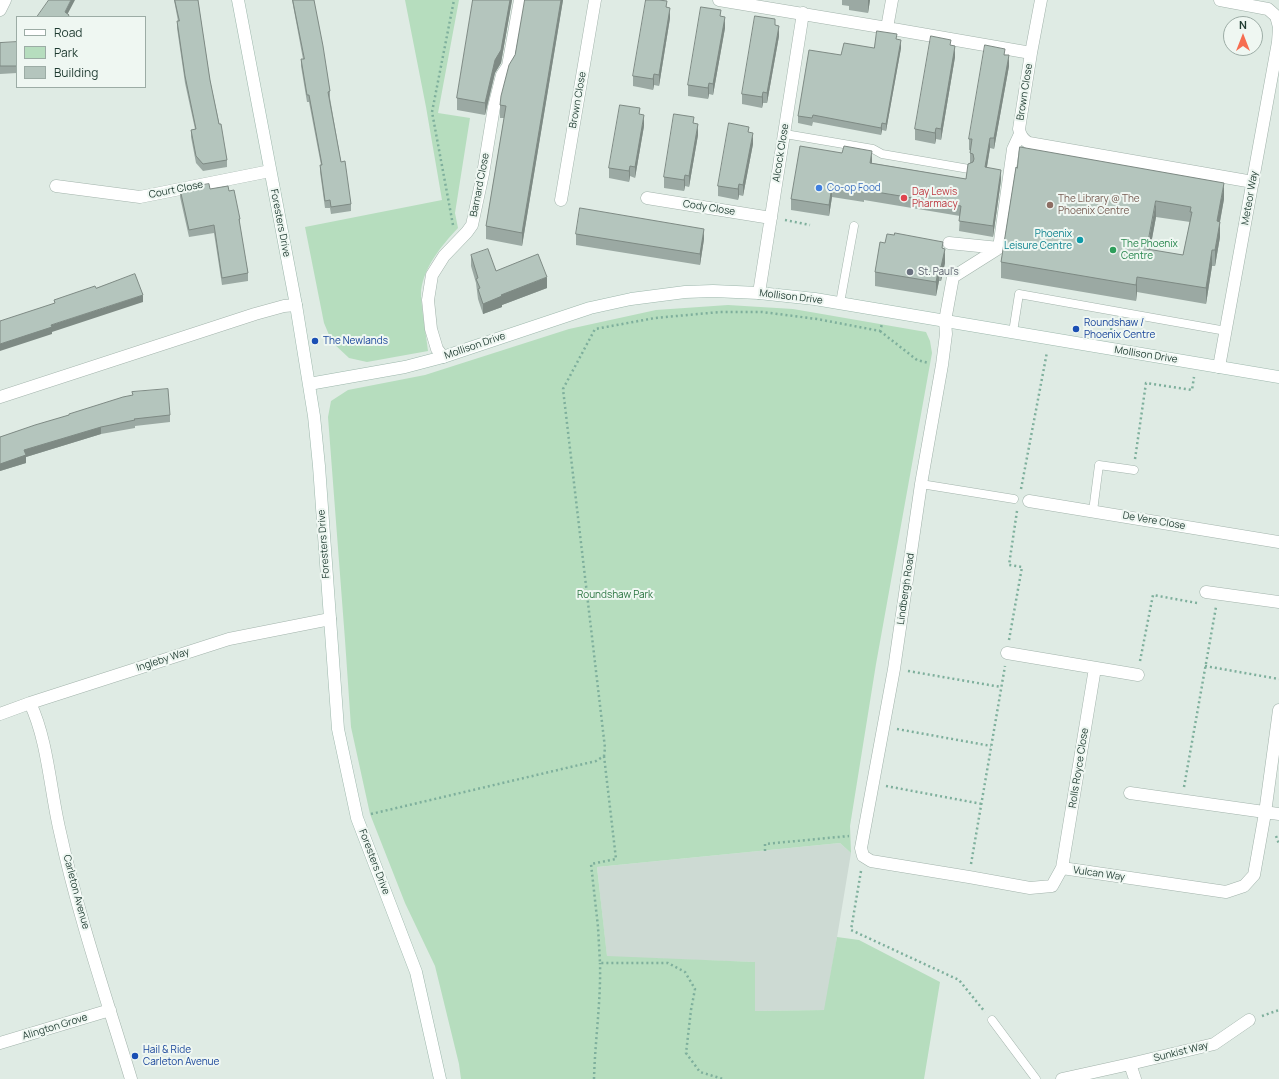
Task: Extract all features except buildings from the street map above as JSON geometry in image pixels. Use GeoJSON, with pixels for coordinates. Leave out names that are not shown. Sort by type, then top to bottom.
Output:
{"type":"FeatureCollection","features":[{"type":"Feature","properties":{"kind":"street"},"geometry":{"type":"LineString","coordinates":[[0,10],[5,0]]}},
{"type":"Feature","properties":{"kind":"street","name":"Foresters Drive"},"geometry":{"type":"LineString","coordinates":[[238,0],[296,305],[309,384],[319,466],[338,729],[357,818],[416,972],[440,1079]]}},
{"type":"Feature","properties":{"kind":"street","name":"Barnard Close"},"geometry":{"type":"LineString","coordinates":[[443,357],[437,349],[431,329],[428,300],[429,286],[437,265],[456,242],[467,232],[475,217],[494,107],[502,75],[508,66],[520,0]]}},
{"type":"Feature","properties":{"kind":"street","name":"Brown Close"},"geometry":{"type":"LineString","coordinates":[[561,200],[595,0]]}},
{"type":"Feature","properties":{"kind":"street","name":"Brown Close"},"geometry":{"type":"LineString","coordinates":[[719,0],[1031,53],[1020,118],[1020,134],[1025,141],[1036,145],[1253,182]]}},
{"type":"Feature","properties":{"kind":"street"},"geometry":{"type":"LineString","coordinates":[[888,28],[892,0]]}},
{"type":"Feature","properties":{"kind":"street"},"geometry":{"type":"LineString","coordinates":[[1031,53],[1041,0]]}},
{"type":"Feature","properties":{"kind":"street","name":"Meteor Way"},"geometry":{"type":"LineString","coordinates":[[1219,367],[1278,42],[1279,27],[1276,16],[1268,9],[1220,0]]}},
{"type":"Feature","properties":{"kind":"street","name":"Alcock Close"},"geometry":{"type":"LineString","coordinates":[[759,293],[803,14]]}},
{"type":"Feature","properties":{"kind":"street"},"geometry":{"type":"LineString","coordinates":[[949,243],[1000,248],[1013,149],[1020,134]]}},
{"type":"Feature","properties":{"kind":"street","name":"Court Close"},"geometry":{"type":"LineString","coordinates":[[56,186],[140,196],[270,171]]}},
{"type":"Feature","properties":{"kind":"street","name":"Cody Close"},"geometry":{"type":"LineString","coordinates":[[647,198],[771,218]]}},
{"type":"Feature","properties":{"kind":"street","name":"Lindbergh Road"},"geometry":{"type":"LineString","coordinates":[[863,856],[861,848],[863,835],[894,669],[921,484],[942,365],[946,334],[945,321],[953,277],[1000,248]]}},
{"type":"Feature","properties":{"kind":"street","name":"Mollison Drive"},"geometry":{"type":"LineString","coordinates":[[309,384],[386,371],[443,357],[600,305],[685,292],[714,291],[787,295],[840,303],[1279,377]]}},
{"type":"Feature","properties":{"kind":"street"},"geometry":{"type":"LineString","coordinates":[[0,397],[255,314],[284,306],[296,305]]}},
{"type":"Feature","properties":{"kind":"street","name":"De Vere Close"},"geometry":{"type":"LineString","coordinates":[[1029,501],[1279,542]]}},
{"type":"Feature","properties":{"kind":"street"},"geometry":{"type":"LineString","coordinates":[[1206,592],[1279,602]]}},
{"type":"Feature","properties":{"kind":"street","name":"Ingleby Way"},"geometry":{"type":"LineString","coordinates":[[0,714],[229,638],[330,618]]}},
{"type":"Feature","properties":{"kind":"street"},"geometry":{"type":"LineString","coordinates":[[1007,653],[1138,675]]}},
{"type":"Feature","properties":{"kind":"street","name":"Rolls Royce Close"},"geometry":{"type":"LineString","coordinates":[[1062,868],[1095,668]]}},
{"type":"Feature","properties":{"kind":"street","name":"Carleton Avenue"},"geometry":{"type":"LineString","coordinates":[[30,703],[35,713],[42,738],[62,839],[90,945],[131,1079]]}},
{"type":"Feature","properties":{"kind":"street","name":"Vulcan Way"},"geometry":{"type":"LineString","coordinates":[[863,856],[871,861],[1030,888],[1052,886],[1062,868],[1226,892],[1244,886],[1254,875],[1265,813],[1279,710]]}},
{"type":"Feature","properties":{"kind":"street"},"geometry":{"type":"LineString","coordinates":[[1130,793],[1279,814]]}},
{"type":"Feature","properties":{"kind":"street","name":"Alington Grove"},"geometry":{"type":"LineString","coordinates":[[0,1043],[110,1010]]}},
{"type":"Feature","properties":{"kind":"street","name":"Sunkist Way"},"geometry":{"type":"LineString","coordinates":[[1062,1079],[1214,1044],[1249,1020]]}},
{"type":"Feature","properties":{"kind":"street"},"geometry":{"type":"LineString","coordinates":[[1130,1064],[1135,1079]]}},
{"type":"Feature","properties":{"kind":"lane"},"geometry":{"type":"LineString","coordinates":[[785,134],[873,149],[882,154],[969,169]]}},
{"type":"Feature","properties":{"kind":"lane"},"geometry":{"type":"LineString","coordinates":[[840,303],[854,226]]}},
{"type":"Feature","properties":{"kind":"lane"},"geometry":{"type":"LineString","coordinates":[[1012,332],[1019,294],[1226,331]]}},
{"type":"Feature","properties":{"kind":"lane"},"geometry":{"type":"LineString","coordinates":[[1092,511],[1099,465],[1134,470]]}},
{"type":"Feature","properties":{"kind":"lane"},"geometry":{"type":"LineString","coordinates":[[921,484],[1014,499]]}},
{"type":"Feature","properties":{"kind":"lane"},"geometry":{"type":"LineString","coordinates":[[992,1020],[1036,1079]]}},
{"type":"Feature","properties":{"kind":"path"},"geometry":{"type":"LineString","coordinates":[[454,0],[432,112],[456,242]]}},
{"type":"Feature","properties":{"kind":"path"},"geometry":{"type":"LineString","coordinates":[[771,218],[810,225]]}},
{"type":"Feature","properties":{"kind":"path"},"geometry":{"type":"LineString","coordinates":[[1108,349],[1114,311]]}},
{"type":"Feature","properties":{"kind":"path"},"geometry":{"type":"LineString","coordinates":[[594,1079],[595,1041],[600,989],[600,963],[598,927],[591,864],[616,859],[604,756],[605,748],[563,389],[595,329],[655,318],[727,312],[770,313],[817,319],[880,331],[917,360],[942,365]]}},
{"type":"Feature","properties":{"kind":"path"},"geometry":{"type":"LineString","coordinates":[[880,331],[883,323]]}},
{"type":"Feature","properties":{"kind":"path"},"geometry":{"type":"LineString","coordinates":[[1020,492],[1049,338]]}},
{"type":"Feature","properties":{"kind":"path"},"geometry":{"type":"LineString","coordinates":[[1134,470],[1146,383],[1192,390]]}},
{"type":"Feature","properties":{"kind":"path"},"geometry":{"type":"LineString","coordinates":[[969,877],[1022,567],[1009,565],[1017,507]]}},
{"type":"Feature","properties":{"kind":"path"},"geometry":{"type":"LineString","coordinates":[[1138,675],[1153,595],[1200,604]]}},
{"type":"Feature","properties":{"kind":"path"},"geometry":{"type":"LineString","coordinates":[[1182,801],[1216,607]]}},
{"type":"Feature","properties":{"kind":"path"},"geometry":{"type":"LineString","coordinates":[[1205,666],[1279,680]]}},
{"type":"Feature","properties":{"kind":"path"},"geometry":{"type":"LineString","coordinates":[[894,669],[1001,687]]}},
{"type":"Feature","properties":{"kind":"path"},"geometry":{"type":"LineString","coordinates":[[883,727],[991,746]]}},
{"type":"Feature","properties":{"kind":"path"},"geometry":{"type":"LineString","coordinates":[[357,818],[596,761],[604,756]]}},
{"type":"Feature","properties":{"kind":"path"},"geometry":{"type":"LineString","coordinates":[[873,784],[982,804]]}},
{"type":"Feature","properties":{"kind":"path"},"geometry":{"type":"LineString","coordinates":[[765,851],[764,844],[863,835]]}},
{"type":"Feature","properties":{"kind":"path"},"geometry":{"type":"LineString","coordinates":[[863,856],[851,930],[959,980],[992,1020]]}},
{"type":"Feature","properties":{"kind":"path"},"geometry":{"type":"LineString","coordinates":[[600,963],[668,963],[685,972],[695,989],[686,1053],[700,1072],[723,1079]]}},
{"type":"Feature","properties":{"kind":"shaded area"},"geometry":{"type":"Polygon","coordinates":[[[840,843],[851,853],[825,1010],[755,1011],[755,962],[607,957],[597,867],[840,843]]]}},
{"type":"Feature","properties":{"kind":"green space"},"geometry":{"type":"Polygon","coordinates":[[[405,0],[459,0],[438,113],[470,118],[455,213],[458,228],[445,242],[428,267],[422,286],[421,295],[428,351],[367,362],[349,358],[332,342],[324,323],[305,227],[442,200],[405,0]]]}},
{"type":"Feature","properties":{"kind":"green space","name":"Roundshaw Park"},"geometry":{"type":"Polygon","coordinates":[[[728,305],[793,309],[926,332],[930,341],[932,353],[876,664],[850,826],[851,853],[840,843],[597,867],[607,956],[755,962],[755,1011],[824,1010],[837,937],[859,940],[940,982],[924,1079],[461,1079],[459,1064],[435,966],[405,903],[370,814],[351,727],[328,417],[331,401],[348,390],[425,375],[569,329],[656,310],[728,305]]]}},
{"type":"Feature","properties":{"kind":"place","name":"Co-op Food"},"geometry":{"type":"Point","coordinates":[819,188]}},
{"type":"Feature","properties":{"kind":"place","name":"Day Lewis Pharmacy"},"geometry":{"type":"Point","coordinates":[904,198]}},
{"type":"Feature","properties":{"kind":"place","name":"The Library @ The Phoenix Centre"},"geometry":{"type":"Point","coordinates":[1050,205]}},
{"type":"Feature","properties":{"kind":"place","name":"Phoenix Leisure Centre"},"geometry":{"type":"Point","coordinates":[1080,240]}},
{"type":"Feature","properties":{"kind":"place","name":"The Phoenix Centre"},"geometry":{"type":"Point","coordinates":[1113,250]}},
{"type":"Feature","properties":{"kind":"place","name":"St. Paul's"},"geometry":{"type":"Point","coordinates":[910,272]}},
{"type":"Feature","properties":{"kind":"place","name":"Roundshaw / Phoenix Centre"},"geometry":{"type":"Point","coordinates":[1076,329]}},
{"type":"Feature","properties":{"kind":"place","name":"The Newlands"},"geometry":{"type":"Point","coordinates":[315,341]}},
{"type":"Feature","properties":{"kind":"place","name":"Hail & Ride Carleton Avenue"},"geometry":{"type":"Point","coordinates":[135,1056]}}]}
